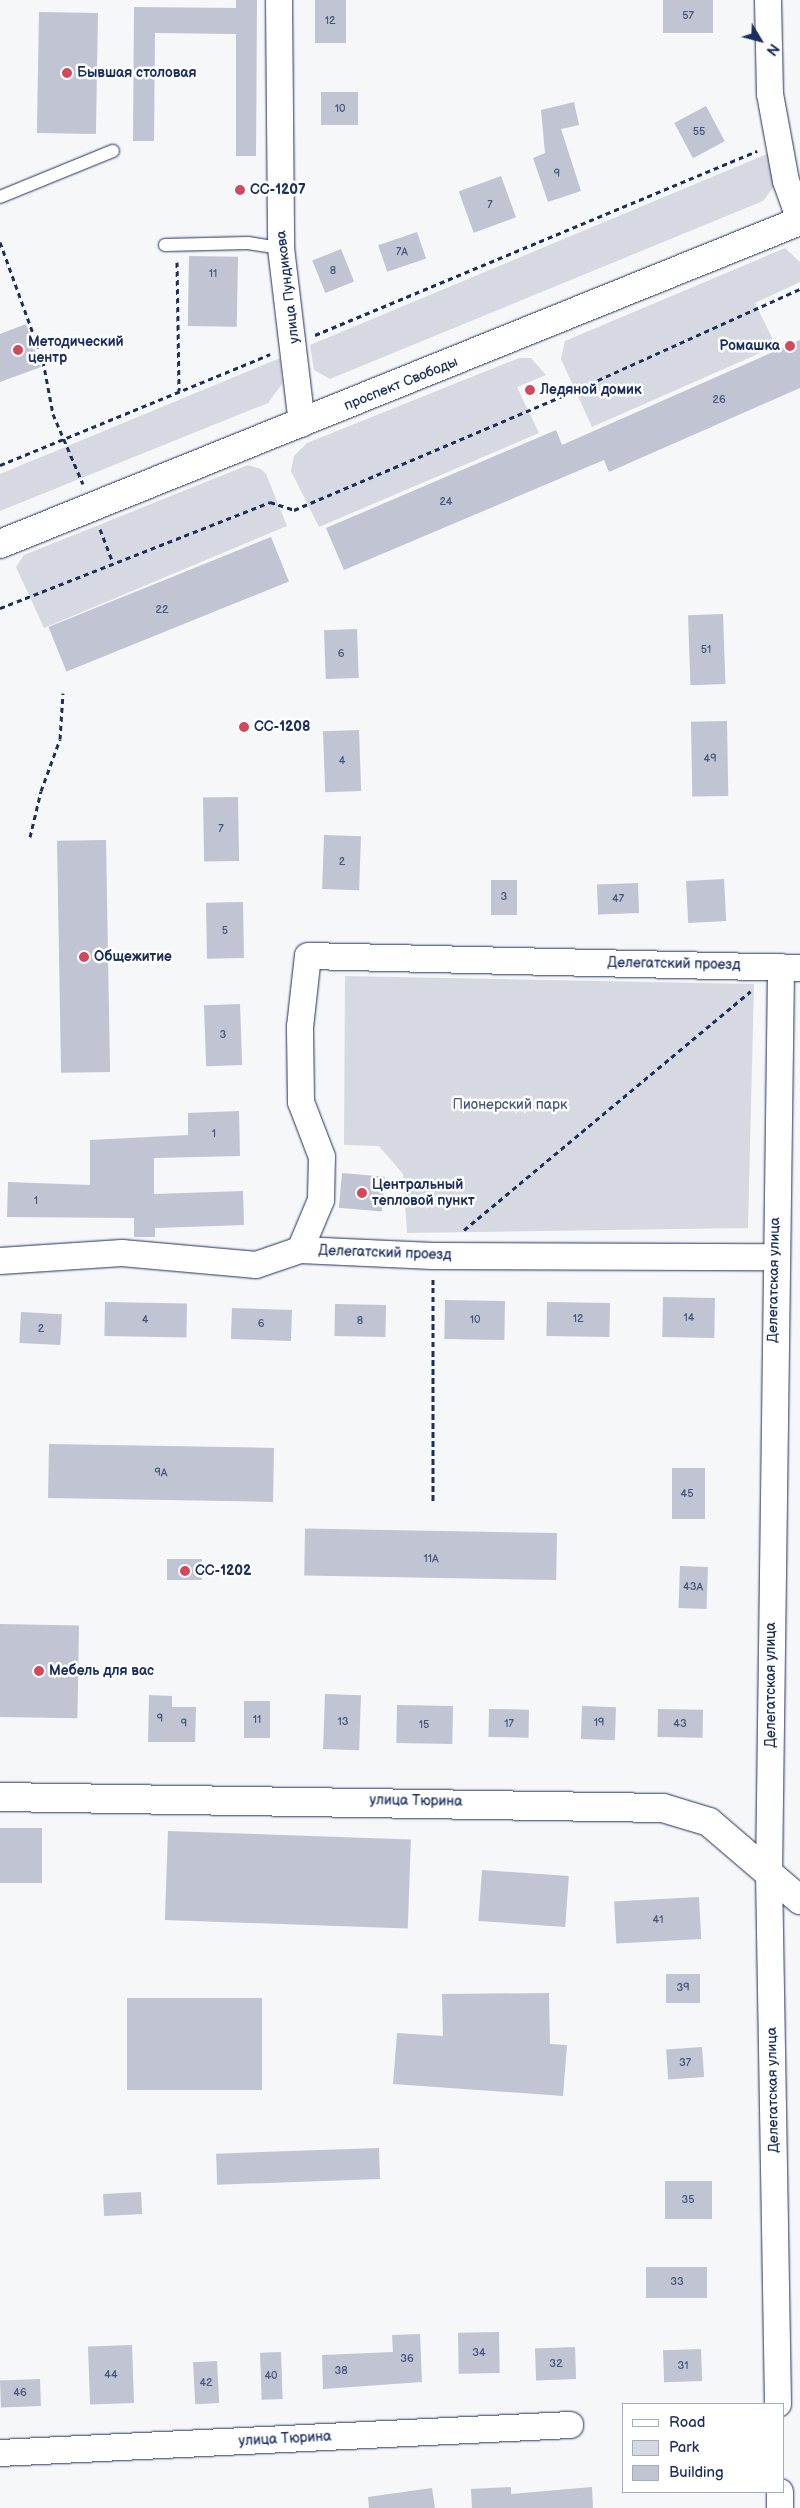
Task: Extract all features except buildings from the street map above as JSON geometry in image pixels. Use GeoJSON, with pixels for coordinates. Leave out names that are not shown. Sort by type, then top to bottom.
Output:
{"type":"FeatureCollection","features":[{"type":"Feature","properties":{"kind":"street","name":"улица Пундикова"},"geometry":{"type":"LineString","coordinates":[[279,0],[281,248],[295,344],[302,424]]}},
{"type":"Feature","properties":{"kind":"street"},"geometry":{"type":"LineString","coordinates":[[768,0],[770,94],[777,142],[800,220]]}},
{"type":"Feature","properties":{"kind":"street","name":"проспект Свободы"},"geometry":{"type":"LineString","coordinates":[[0,544],[302,424],[800,220]]}},
{"type":"Feature","properties":{"kind":"street","name":"Делегатский проезд"},"geometry":{"type":"LineString","coordinates":[[300,1250],[321,1200],[322,1157],[301,1102],[300,1027],[308,956],[790,967]]}},
{"type":"Feature","properties":{"kind":"street","name":"Делегатская улица"},"geometry":{"type":"LineString","coordinates":[[778,2403],[769,1875],[774,1257],[790,967]]}},
{"type":"Feature","properties":{"kind":"street","name":"Делегатский проезд"},"geometry":{"type":"LineString","coordinates":[[0,1261],[122,1253],[256,1265],[300,1250],[433,1256],[774,1257]]}},
{"type":"Feature","properties":{"kind":"street","name":"улица Тюрина"},"geometry":{"type":"LineString","coordinates":[[0,1797],[663,1808],[709,1822],[800,1900]]}},
{"type":"Feature","properties":{"kind":"street","name":"улица Тюрина"},"geometry":{"type":"LineString","coordinates":[[0,2453],[570,2425]]}},
{"type":"Feature","properties":{"kind":"street"},"geometry":{"type":"LineString","coordinates":[[780,2493],[780,2508]]}},
{"type":"Feature","properties":{"kind":"lane"},"geometry":{"type":"LineString","coordinates":[[0,197],[113,151]]}},
{"type":"Feature","properties":{"kind":"lane"},"geometry":{"type":"LineString","coordinates":[[171,245],[248,243],[281,248]]}},
{"type":"Feature","properties":{"kind":"path"},"geometry":{"type":"LineString","coordinates":[[0,465],[295,344],[777,142]]}},
{"type":"Feature","properties":{"kind":"path"},"geometry":{"type":"LineString","coordinates":[[0,242],[43,360],[53,414],[65,438]]}},
{"type":"Feature","properties":{"kind":"path"},"geometry":{"type":"LineString","coordinates":[[171,245],[179,391]]}},
{"type":"Feature","properties":{"kind":"path"},"geometry":{"type":"LineString","coordinates":[[0,608],[270,502],[294,510],[565,395],[800,289]]}},
{"type":"Feature","properties":{"kind":"path"},"geometry":{"type":"LineString","coordinates":[[30,837],[41,791],[60,739],[63,693]]}},
{"type":"Feature","properties":{"kind":"path"},"geometry":{"type":"LineString","coordinates":[[433,1501],[433,1256],[790,967]]}},
{"type":"Feature","properties":{"kind":"green space"},"geometry":{"type":"Polygon","coordinates":[[[772,152],[775,185],[763,201],[330,379],[314,370],[310,345],[772,152]]]}},
{"type":"Feature","properties":{"kind":"green space"},"geometry":{"type":"Polygon","coordinates":[[[785,248],[800,262],[800,282],[755,303],[776,346],[592,427],[561,359],[565,341],[785,248]]]}},
{"type":"Feature","properties":{"kind":"green space"},"geometry":{"type":"Polygon","coordinates":[[[280,358],[282,384],[268,403],[0,511],[0,474],[280,358]]]}},
{"type":"Feature","properties":{"kind":"green space"},"geometry":{"type":"Polygon","coordinates":[[[519,358],[531,358],[546,375],[517,387],[539,433],[319,527],[291,471],[294,456],[307,443],[519,358]]]}},
{"type":"Feature","properties":{"kind":"green space"},"geometry":{"type":"Polygon","coordinates":[[[248,465],[261,469],[266,474],[287,526],[44,628],[16,567],[24,555],[248,465]]]}},
{"type":"Feature","properties":{"kind":"green space","name":"Пионерский парк"},"geometry":{"type":"Polygon","coordinates":[[[345,976],[754,984],[748,1228],[407,1233],[403,1174],[379,1146],[344,1145],[345,976]]]}},
{"type":"Feature","properties":{"kind":"place","name":"Бывшая столовая"},"geometry":{"type":"Point","coordinates":[67,73]}},
{"type":"Feature","properties":{"kind":"place","name":"СС-1207"},"geometry":{"type":"Point","coordinates":[240,190]}},
{"type":"Feature","properties":{"kind":"place","name":"Ромашка"},"geometry":{"type":"Point","coordinates":[790,346]}},
{"type":"Feature","properties":{"kind":"place","name":"Методический центр"},"geometry":{"type":"Point","coordinates":[18,350]}},
{"type":"Feature","properties":{"kind":"place","name":"Ледяной домик"},"geometry":{"type":"Point","coordinates":[530,390]}},
{"type":"Feature","properties":{"kind":"place","name":"СС-1208"},"geometry":{"type":"Point","coordinates":[244,727]}},
{"type":"Feature","properties":{"kind":"place","name":"Общежитие"},"geometry":{"type":"Point","coordinates":[84,957]}},
{"type":"Feature","properties":{"kind":"place","name":"Центральный тепловой пункт"},"geometry":{"type":"Point","coordinates":[362,1193]}},
{"type":"Feature","properties":{"kind":"place","name":"СС-1202"},"geometry":{"type":"Point","coordinates":[185,1571]}},
{"type":"Feature","properties":{"kind":"place","name":"Мебель для вас"},"geometry":{"type":"Point","coordinates":[39,1671]}}]}
